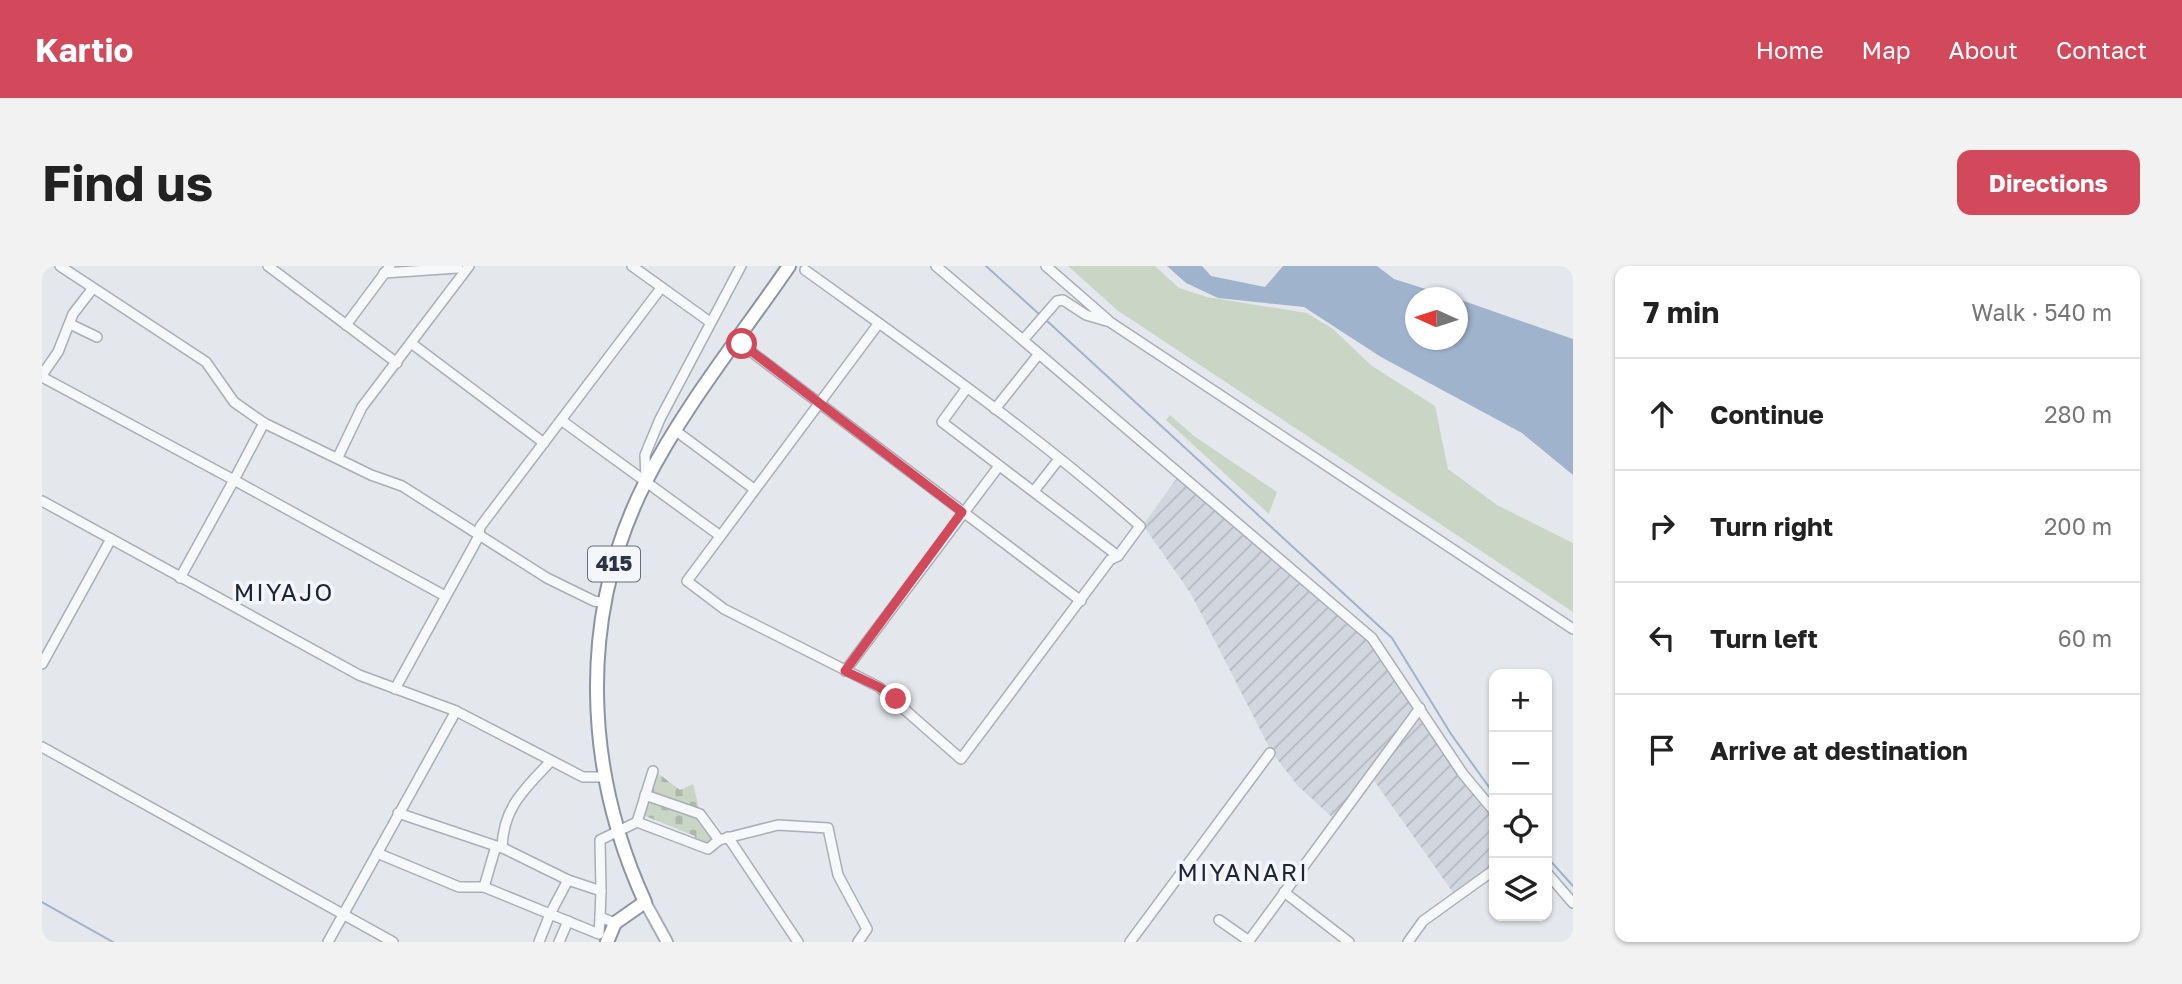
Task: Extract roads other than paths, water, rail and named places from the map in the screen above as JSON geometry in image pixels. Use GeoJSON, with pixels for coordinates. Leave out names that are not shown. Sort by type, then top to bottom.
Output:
{"type":"FeatureCollection","features":[{"type":"Feature","properties":{"kind":"highway","name":"415"},"geometry":{"type":"LineString","coordinates":[[645,902],[616,832],[603,777],[596,702],[597,652],[605,603],[618,552],[646,481],[789,266]]}},
{"type":"Feature","properties":{"kind":"highway"},"geometry":{"type":"LineString","coordinates":[[601,939],[615,923],[645,902]]}},
{"type":"Feature","properties":{"kind":"main road"},"geometry":{"type":"LineString","coordinates":[[645,902],[667,942]]}},
{"type":"Feature","properties":{"kind":"street"},"geometry":{"type":"LineString","coordinates":[[60,266],[205,362],[234,402],[264,423],[402,486],[547,578],[593,601],[605,603]]}},
{"type":"Feature","properties":{"kind":"street"},"geometry":{"type":"LineString","coordinates":[[268,266],[397,363]]}},
{"type":"Feature","properties":{"kind":"street"},"geometry":{"type":"LineString","coordinates":[[646,481],[645,455],[676,385],[741,266]]}},
{"type":"Feature","properties":{"kind":"street"},"geometry":{"type":"LineString","coordinates":[[936,266],[1350,618],[1386,656],[1463,774],[1489,805]]}},
{"type":"Feature","properties":{"kind":"street"},"geometry":{"type":"LineString","coordinates":[[1046,266],[1110,322],[1573,629]]}},
{"type":"Feature","properties":{"kind":"street"},"geometry":{"type":"LineString","coordinates":[[635,267],[710,322]]}},
{"type":"Feature","properties":{"kind":"street"},"geometry":{"type":"LineString","coordinates":[[346,325],[387,270],[462,268]]}},
{"type":"Feature","properties":{"kind":"street"},"geometry":{"type":"LineString","coordinates":[[338,457],[362,407],[397,363],[462,268]]}},
{"type":"Feature","properties":{"kind":"street"},"geometry":{"type":"LineString","coordinates":[[805,270],[879,323],[966,389],[995,409],[1140,526],[1118,556],[1110,560],[961,759],[888,693],[724,609],[687,581],[879,323]]}},
{"type":"Feature","properties":{"kind":"street"},"geometry":{"type":"LineString","coordinates":[[93,288],[73,314],[42,376],[445,596]]}},
{"type":"Feature","properties":{"kind":"street"},"geometry":{"type":"LineString","coordinates":[[395,689],[479,536],[480,527],[661,288]]}},
{"type":"Feature","properties":{"kind":"street"},"geometry":{"type":"LineString","coordinates":[[1023,340],[1046,312],[1063,300],[1086,315],[1110,322]]}},
{"type":"Feature","properties":{"kind":"street"},"geometry":{"type":"LineString","coordinates":[[70,324],[97,337]]}},
{"type":"Feature","properties":{"kind":"street"},"geometry":{"type":"LineString","coordinates":[[737,341],[1081,601]]}},
{"type":"Feature","properties":{"kind":"street"},"geometry":{"type":"LineString","coordinates":[[411,343],[544,443]]}},
{"type":"Feature","properties":{"kind":"street"},"geometry":{"type":"LineString","coordinates":[[995,409],[1038,355]]}},
{"type":"Feature","properties":{"kind":"street"},"geometry":{"type":"LineString","coordinates":[[966,389],[942,422],[1118,556]]}},
{"type":"Feature","properties":{"kind":"street"},"geometry":{"type":"LineString","coordinates":[[561,420],[719,535]]}},
{"type":"Feature","properties":{"kind":"street"},"geometry":{"type":"LineString","coordinates":[[180,578],[264,423]]}},
{"type":"Feature","properties":{"kind":"street"},"geometry":{"type":"LineString","coordinates":[[677,431],[754,489]]}},
{"type":"Feature","properties":{"kind":"street"},"geometry":{"type":"LineString","coordinates":[[1034,491],[1059,458]]}},
{"type":"Feature","properties":{"kind":"street"},"geometry":{"type":"LineString","coordinates":[[845,671],[999,466]]}},
{"type":"Feature","properties":{"kind":"street"},"geometry":{"type":"LineString","coordinates":[[42,501],[359,675],[456,711],[583,777],[603,777]]}},
{"type":"Feature","properties":{"kind":"street"},"geometry":{"type":"LineString","coordinates":[[42,664],[111,539]]}},
{"type":"Feature","properties":{"kind":"street"},"geometry":{"type":"LineString","coordinates":[[1219,920],[1251,941],[1420,708]]}},
{"type":"Feature","properties":{"kind":"street"},"geometry":{"type":"LineString","coordinates":[[328,942],[456,711]]}},
{"type":"Feature","properties":{"kind":"street"},"geometry":{"type":"LineString","coordinates":[[42,747],[393,942]]}},
{"type":"Feature","properties":{"kind":"street"},"geometry":{"type":"LineString","coordinates":[[1130,942],[1270,753]]}},
{"type":"Feature","properties":{"kind":"street"},"geometry":{"type":"LineString","coordinates":[[484,887],[499,847],[506,817],[519,796],[551,761]]}},
{"type":"Feature","properties":{"kind":"street"},"geometry":{"type":"LineString","coordinates":[[637,822],[653,771]]}},
{"type":"Feature","properties":{"kind":"street"},"geometry":{"type":"LineString","coordinates":[[645,795],[700,814],[723,839],[799,942]]}},
{"type":"Feature","properties":{"kind":"street"},"geometry":{"type":"LineString","coordinates":[[398,813],[499,847],[568,880],[601,891]]}},
{"type":"Feature","properties":{"kind":"street"},"geometry":{"type":"LineString","coordinates":[[601,939],[600,840],[637,822],[708,849],[723,839],[778,825],[828,828],[838,875],[867,929],[859,942]]}},
{"type":"Feature","properties":{"kind":"street"},"geometry":{"type":"LineString","coordinates":[[377,853],[459,887],[484,887],[568,921],[601,939]]}},
{"type":"Feature","properties":{"kind":"street"},"geometry":{"type":"LineString","coordinates":[[1408,942],[1423,921],[1489,874]]}},
{"type":"Feature","properties":{"kind":"street"},"geometry":{"type":"LineString","coordinates":[[1552,879],[1573,903]]}},
{"type":"Feature","properties":{"kind":"street"},"geometry":{"type":"LineString","coordinates":[[539,942],[568,880]]}},
{"type":"Feature","properties":{"kind":"street"},"geometry":{"type":"LineString","coordinates":[[1284,892],[1349,942]]}},
{"type":"Feature","properties":{"kind":"street"},"geometry":{"type":"LineString","coordinates":[[600,917],[615,923]]}},
{"type":"Feature","properties":{"kind":"street"},"geometry":{"type":"LineString","coordinates":[[559,942],[568,921]]}},
{"type":"Feature","properties":{"kind":"water"},"geometry":{"type":"Polygon","coordinates":[[[1167,266],[1202,266],[1211,276],[1265,287],[1283,266],[1377,266],[1394,279],[1419,287],[1405,287],[1405,350],[1468,350],[1468,302],[1573,339],[1573,475],[1522,433],[1381,357],[1304,307],[1218,298],[1186,283],[1167,266]]]}},
{"type":"Feature","properties":{"kind":"waterway"},"geometry":{"type":"LineString","coordinates":[[986,266],[1039,314]]}},
{"type":"Feature","properties":{"kind":"waterway"},"geometry":{"type":"LineString","coordinates":[[1046,320],[1392,638],[1451,734],[1489,787]]}},
{"type":"Feature","properties":{"kind":"waterway"},"geometry":{"type":"LineString","coordinates":[[1548,858],[1573,886]]}},
{"type":"Feature","properties":{"kind":"waterway"},"geometry":{"type":"LineString","coordinates":[[42,902],[113,942]]}},
{"type":"Feature","properties":{"kind":"district","name":"MIYAJO"},"geometry":{"type":"Point","coordinates":[284,593]}},
{"type":"Feature","properties":{"kind":"district","name":"MIYANARI"},"geometry":{"type":"Point","coordinates":[1243,873]}}]}
